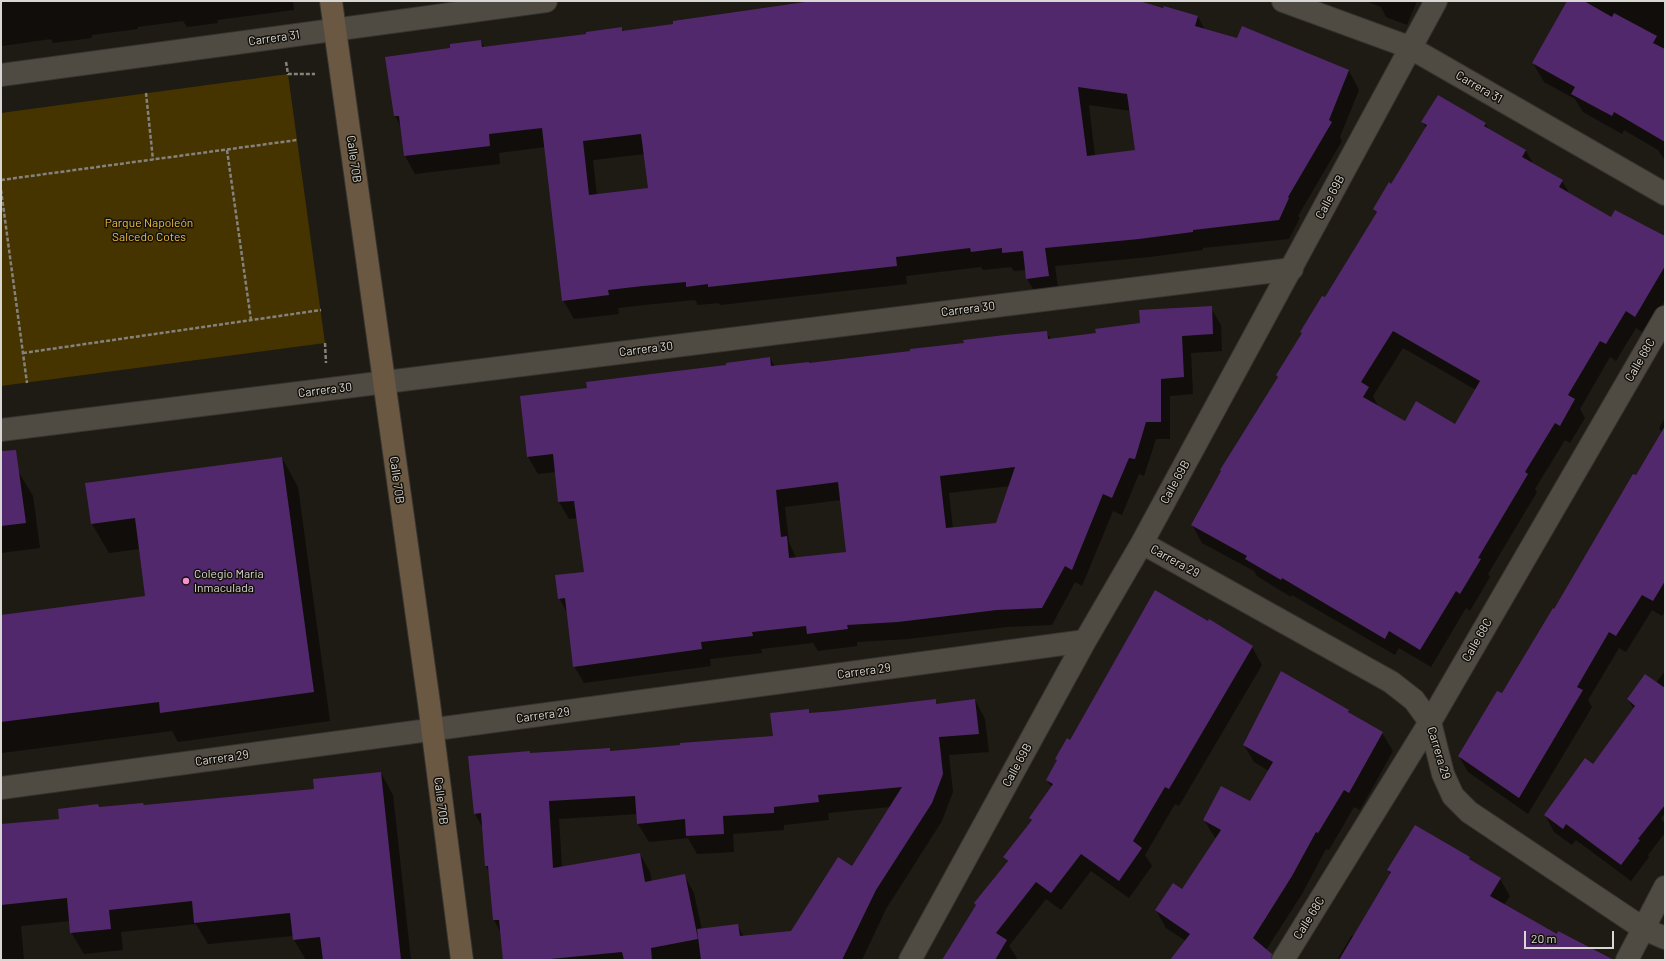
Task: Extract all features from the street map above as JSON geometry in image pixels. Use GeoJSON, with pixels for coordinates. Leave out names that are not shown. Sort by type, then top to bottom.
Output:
{"type":"FeatureCollection","features":[{"type":"Feature","properties":{"kind":"street","name":"Calle 70B"},"geometry":{"type":"LineString","coordinates":[[331,1],[432,730],[462,960]]}},
{"type":"Feature","properties":{"kind":"street","name":"Carrera 31"},"geometry":{"type":"LineString","coordinates":[[1,75],[546,1]]}},
{"type":"Feature","properties":{"kind":"street","name":"Carrera 31"},"geometry":{"type":"LineString","coordinates":[[1284,1],[1409,48],[1665,194]]}},
{"type":"Feature","properties":{"kind":"street","name":"Calle 69B"},"geometry":{"type":"LineString","coordinates":[[910,960],[1085,641],[1142,543],[1292,269],[1409,48],[1436,1]]}},
{"type":"Feature","properties":{"kind":"street","name":"Carrera 30"},"geometry":{"type":"LineString","coordinates":[[1,430],[1292,269]]}},
{"type":"Feature","properties":{"kind":"street","name":"Calle 68C"},"geometry":{"type":"LineString","coordinates":[[1283,960],[1430,722],[1665,317]]}},
{"type":"Feature","properties":{"kind":"street","name":"Carrera 29"},"geometry":{"type":"LineString","coordinates":[[1142,543],[1392,682],[1414,700],[1430,722],[1443,774],[1453,796],[1469,812],[1644,929],[1665,938]]}},
{"type":"Feature","properties":{"kind":"street","name":"Carrera 29"},"geometry":{"type":"LineString","coordinates":[[1,788],[1085,641]]}},
{"type":"Feature","properties":{"kind":"street"},"geometry":{"type":"LineString","coordinates":[[1627,960],[1665,887]]}},
{"type":"Feature","properties":{"kind":"path"},"geometry":{"type":"LineString","coordinates":[[280,37],[288,74],[342,73]]}},
{"type":"Feature","properties":{"kind":"path"},"geometry":{"type":"LineString","coordinates":[[146,93],[153,160]]}},
{"type":"Feature","properties":{"kind":"path"},"geometry":{"type":"LineString","coordinates":[[1,180],[297,140]]}},
{"type":"Feature","properties":{"kind":"path"},"geometry":{"type":"LineString","coordinates":[[227,150],[251,320]]}},
{"type":"Feature","properties":{"kind":"path"},"geometry":{"type":"LineString","coordinates":[[1,190],[27,383]]}},
{"type":"Feature","properties":{"kind":"path"},"geometry":{"type":"LineString","coordinates":[[23,353],[321,310]]}},
{"type":"Feature","properties":{"kind":"green space","name":"Parque Napoleón Salcedo Cotes"},"geometry":{"type":"Polygon","coordinates":[[[288,74],[325,343],[1,386],[1,113],[288,74]]]}},
{"type":"Feature","properties":{"kind":"building"},"geometry":{"type":"Polygon","coordinates":[[[812,1],[1139,1],[1163,8],[1164,6],[1198,16],[1195,26],[1237,38],[1242,26],[1349,70],[1329,120],[1332,122],[1288,197],[1289,198],[1279,220],[1193,230],[1193,232],[1139,239],[1045,248],[1049,276],[1026,279],[1023,251],[1002,253],[1002,248],[971,252],[970,248],[896,257],[897,266],[708,287],[708,284],[686,287],[686,282],[643,286],[608,290],[609,295],[562,301],[542,128],[489,134],[490,146],[404,156],[399,116],[394,116],[385,57],[450,48],[450,44],[481,40],[482,47],[586,34],[586,32],[622,27],[622,31],[673,24],[673,21],[812,1]],[[1078,87],[1087,156],[1135,150],[1127,94],[1078,87]],[[641,134],[583,141],[589,195],[648,188],[641,134]]]}},
{"type":"Feature","properties":{"kind":"building"},"geometry":{"type":"Polygon","coordinates":[[[1567,1],[1584,1],[1612,17],[1614,13],[1657,36],[1653,43],[1665,49],[1665,142],[1614,112],[1612,116],[1571,94],[1575,87],[1532,63],[1567,1]]]}},
{"type":"Feature","properties":{"kind":"building"},"geometry":{"type":"Polygon","coordinates":[[[1438,95],[1486,123],[1484,126],[1526,150],[1522,157],[1563,180],[1559,187],[1611,217],[1615,210],[1665,236],[1665,266],[1635,317],[1626,311],[1606,344],[1600,341],[1568,395],[1575,399],[1560,426],[1555,423],[1525,472],[1528,474],[1478,558],[1481,559],[1460,594],[1456,591],[1420,650],[1389,631],[1385,639],[1282,578],[1281,580],[1245,559],[1247,556],[1191,525],[1221,471],[1220,470],[1278,377],[1276,375],[1302,333],[1300,332],[1322,296],[1325,297],[1377,212],[1373,209],[1389,182],[1391,184],[1427,125],[1421,122],[1438,95]],[[1393,331],[1361,382],[1369,387],[1363,397],[1405,421],[1416,401],[1455,424],[1480,381],[1393,331]]]}},
{"type":"Feature","properties":{"kind":"building"},"geometry":{"type":"Polygon","coordinates":[[[1212,306],[1213,334],[1182,336],[1184,377],[1161,379],[1161,422],[1146,422],[1135,459],[1129,458],[1112,498],[1103,494],[1072,570],[1065,566],[1042,608],[997,610],[898,622],[847,625],[848,629],[807,634],[806,626],[752,632],[753,636],[701,642],[702,649],[573,667],[565,598],[558,599],[555,575],[584,572],[574,501],[558,502],[553,454],[527,457],[520,396],[587,388],[586,382],[726,365],[726,363],[770,357],[771,366],[910,351],[910,349],[964,343],[963,340],[1005,335],[1047,331],[1048,339],[1096,333],[1095,329],[1140,323],[1139,310],[1212,306]],[[1015,467],[940,476],[946,528],[996,523],[1015,467]],[[838,482],[776,490],[781,537],[787,536],[789,558],[846,552],[838,482]]]}},
{"type":"Feature","properties":{"kind":"building"},"geometry":{"type":"Polygon","coordinates":[[[1665,426],[1665,581],[1653,601],[1642,595],[1616,636],[1609,632],[1577,687],[1583,690],[1519,798],[1458,756],[1497,691],[1502,693],[1553,608],[1554,609],[1633,474],[1636,475],[1665,426]]]}},
{"type":"Feature","properties":{"kind":"building"},"geometry":{"type":"Polygon","coordinates":[[[16,450],[26,523],[1,526],[1,451],[16,450]]]}},
{"type":"Feature","properties":{"kind":"building"},"geometry":{"type":"Polygon","coordinates":[[[282,457],[314,692],[160,713],[159,702],[1,722],[1,615],[145,596],[135,518],[91,524],[85,483],[282,457]]]}},
{"type":"Feature","properties":{"kind":"building"},"geometry":{"type":"Polygon","coordinates":[[[1155,590],[1208,621],[1209,619],[1253,646],[1169,789],[1165,787],[1133,841],[1142,848],[1119,881],[1081,854],[1051,893],[1036,882],[996,933],[1007,940],[995,960],[942,960],[976,905],[974,903],[1008,861],[1003,857],[1032,820],[1029,818],[1053,784],[1046,780],[1057,760],[1055,759],[1067,738],[1070,740],[1155,590]]]}},
{"type":"Feature","properties":{"kind":"building"},"geometry":{"type":"Polygon","coordinates":[[[1281,671],[1349,710],[1348,712],[1383,732],[1349,793],[1344,790],[1318,833],[1316,832],[1292,876],[1253,938],[1272,954],[1271,960],[1170,960],[1190,934],[1155,910],[1173,883],[1182,889],[1221,830],[1203,820],[1221,786],[1250,801],[1273,762],[1243,745],[1281,671]]]}},
{"type":"Feature","properties":{"kind":"building"},"geometry":{"type":"Polygon","coordinates":[[[1645,674],[1665,688],[1665,805],[1638,839],[1640,840],[1621,865],[1566,824],[1563,829],[1544,815],[1585,758],[1593,764],[1635,706],[1627,699],[1645,674]]]}},
{"type":"Feature","properties":{"kind":"building"},"geometry":{"type":"Polygon","coordinates":[[[936,699],[936,704],[975,699],[979,734],[939,737],[943,774],[932,803],[876,890],[842,960],[701,960],[697,929],[738,924],[740,936],[791,931],[838,857],[852,866],[902,787],[818,795],[819,802],[774,807],[774,813],[723,816],[724,834],[686,836],[685,819],[637,824],[635,796],[549,801],[553,868],[640,853],[645,882],[685,874],[698,939],[651,948],[652,960],[624,960],[622,952],[540,960],[503,960],[499,920],[493,920],[488,866],[485,866],[481,813],[474,814],[468,756],[530,751],[530,753],[610,748],[610,751],[680,745],[680,743],[773,736],[770,713],[809,709],[809,713],[835,711],[936,699]]]}},
{"type":"Feature","properties":{"kind":"building"},"geometry":{"type":"Polygon","coordinates":[[[381,772],[401,960],[323,960],[320,937],[293,940],[290,913],[194,923],[192,901],[109,910],[111,929],[70,933],[67,898],[1,905],[1,824],[59,819],[58,809],[98,804],[99,807],[143,803],[144,805],[314,789],[313,779],[381,772]]]}},
{"type":"Feature","properties":{"kind":"building"},"geometry":{"type":"Polygon","coordinates":[[[1415,825],[1470,857],[1469,859],[1501,878],[1490,896],[1557,934],[1558,931],[1614,960],[1339,960],[1391,872],[1387,870],[1415,825]]]}},
{"type":"Feature","properties":{"kind":"place","name":"Colegio Maria Inmaculada"},"geometry":{"type":"Point","coordinates":[186,581]}}]}
